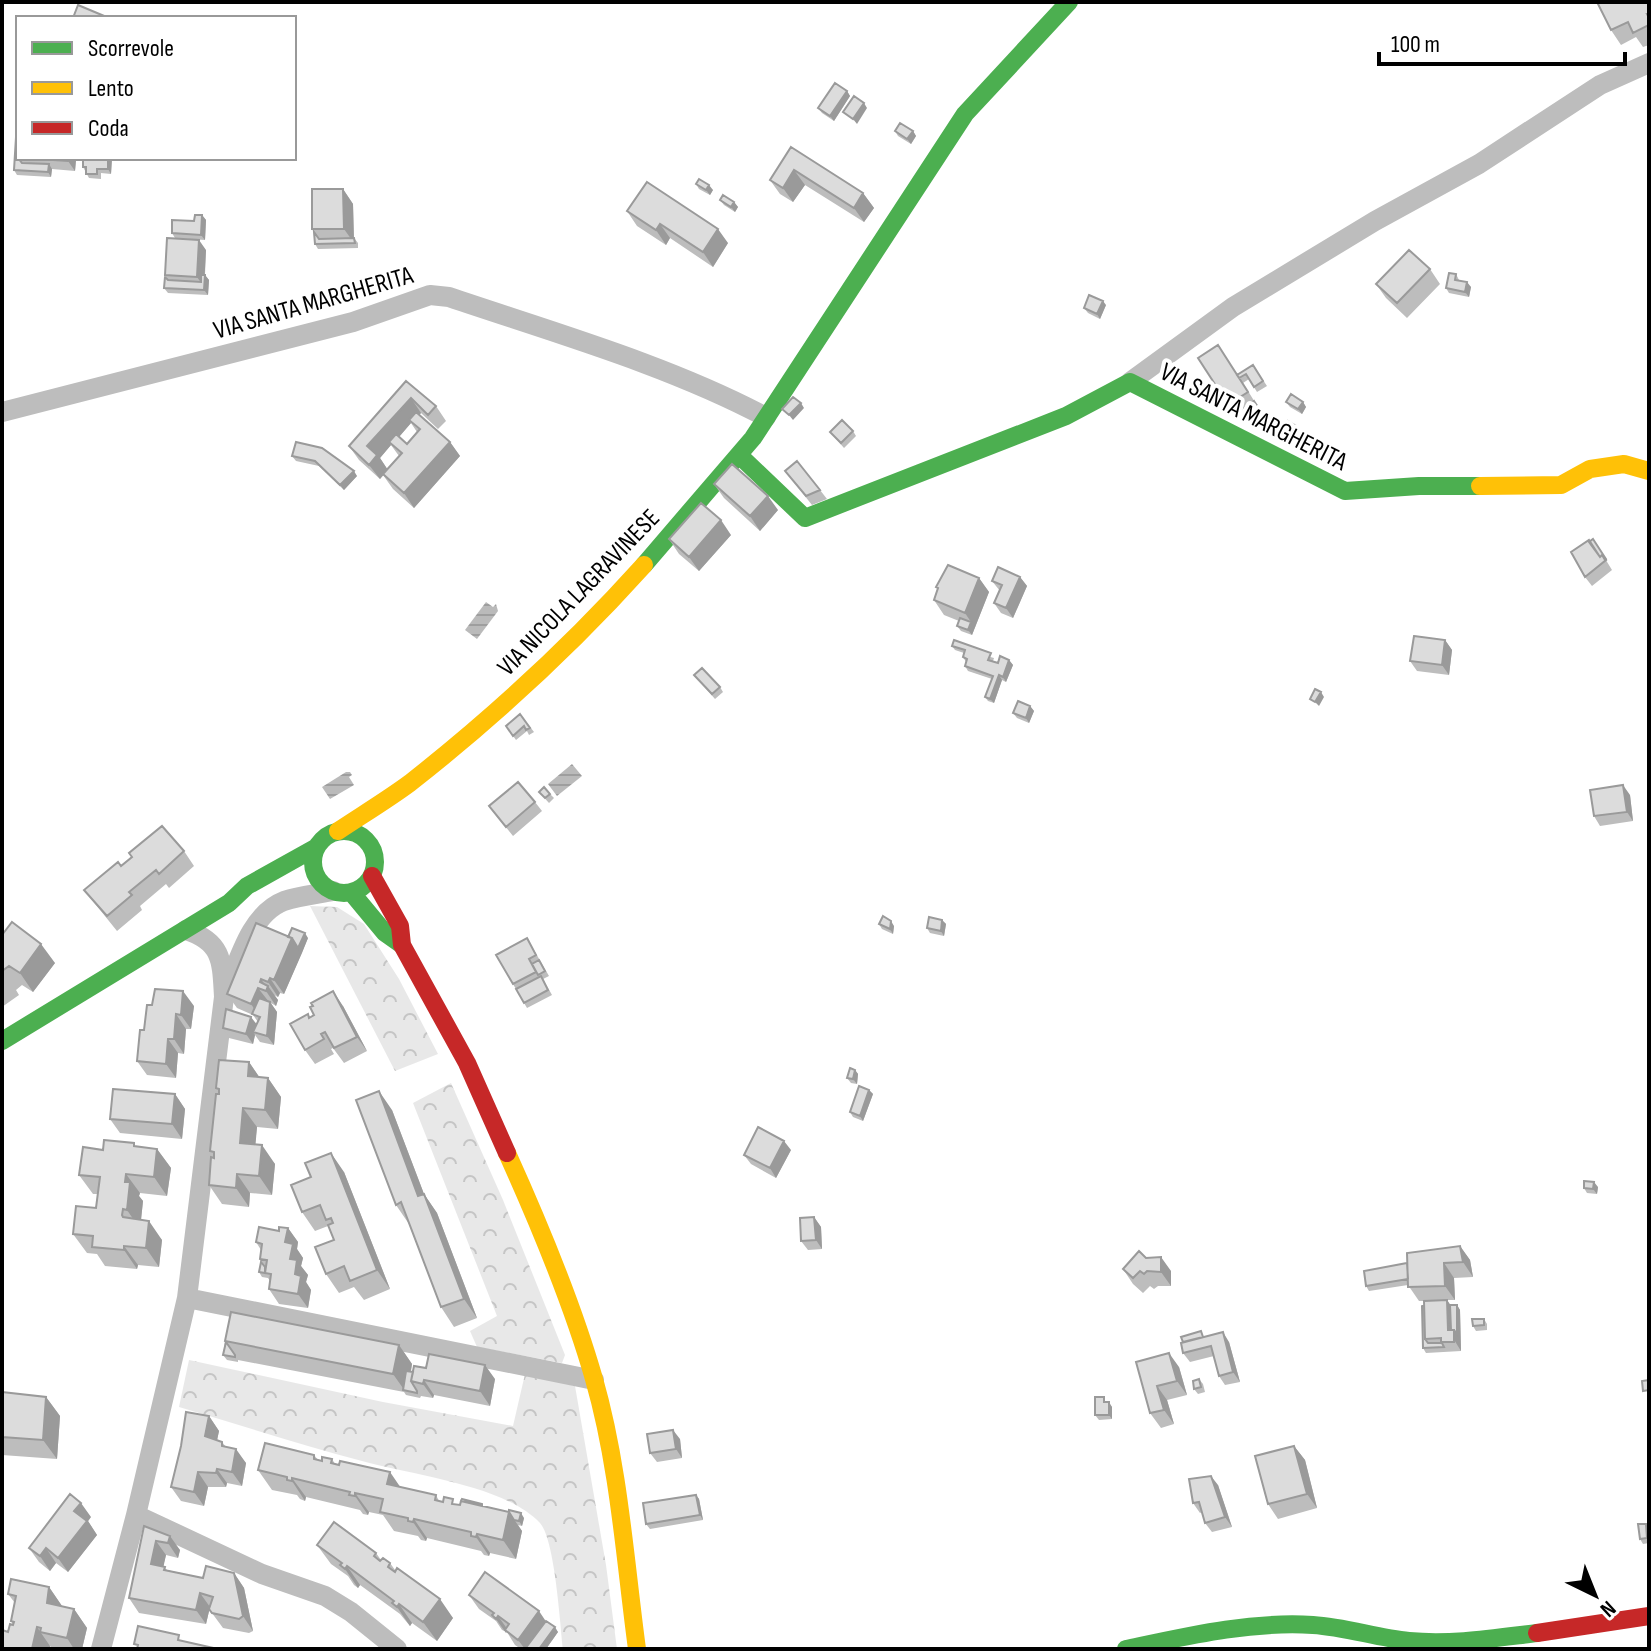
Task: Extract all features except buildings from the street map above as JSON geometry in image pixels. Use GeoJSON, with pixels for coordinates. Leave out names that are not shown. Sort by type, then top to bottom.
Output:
{"type":"FeatureCollection","features":[{"type":"Feature","properties":{"kind":"street","name":"VIA NICOLA LAGRAVINESE"},"geometry":{"type":"LineString","coordinates":[[338,831],[408,784],[524,687],[602,612],[740,456],[965,114],[1069,2]]}},
{"type":"Feature","properties":{"kind":"street"},"geometry":{"type":"LineString","coordinates":[[1130,382],[1233,307],[1375,221],[1479,164],[1600,85],[1649,63]]}},
{"type":"Feature","properties":{"kind":"street","name":"VIA SANTA MARGHERITA"},"geometry":{"type":"LineString","coordinates":[[2,412],[353,322],[430,295],[449,297],[596,348],[725,395],[766,417]]}},
{"type":"Feature","properties":{"kind":"street","name":"VIA SANTA MARGHERITA"},"geometry":{"type":"LineString","coordinates":[[740,456],[805,518],[1066,416],[1130,382],[1345,491],[1419,486],[1561,485],[1590,469],[1624,464],[1649,471]]}},
{"type":"Feature","properties":{"kind":"street","name":"VIA NICOLA LAGRAVINESE"},"geometry":{"type":"LineString","coordinates":[[378,833],[408,784]]}},
{"type":"Feature","properties":{"kind":"street"},"geometry":{"type":"LineString","coordinates":[[224,997],[253,929],[270,910],[283,902],[342,892],[363,886],[372,876],[378,833],[362,836],[351,831],[338,831],[321,840],[315,848],[312,860],[319,881],[342,892],[402,945]]}},
{"type":"Feature","properties":{"kind":"street"},"geometry":{"type":"LineString","coordinates":[[2,1041],[229,903],[247,886],[315,848]]}},
{"type":"Feature","properties":{"kind":"street"},"geometry":{"type":"LineString","coordinates":[[229,903],[253,898],[314,871]]}},
{"type":"Feature","properties":{"kind":"street"},"geometry":{"type":"LineString","coordinates":[[372,876],[400,926],[402,945],[467,1063],[540,1226],[594,1380],[611,1461],[637,1649]]}},
{"type":"Feature","properties":{"kind":"street"},"geometry":{"type":"LineString","coordinates":[[101,1649],[187,1298],[224,997],[219,955],[210,942],[186,930]]}},
{"type":"Feature","properties":{"kind":"street"},"geometry":{"type":"LineString","coordinates":[[187,1298],[594,1380]]}},
{"type":"Feature","properties":{"kind":"street"},"geometry":{"type":"LineString","coordinates":[[136,1515],[262,1574],[325,1596],[351,1612],[397,1649]]}},
{"type":"Feature","properties":{"kind":"street"},"geometry":{"type":"LineString","coordinates":[[1126,1649],[1214,1630],[1279,1625],[1318,1625],[1422,1642],[1463,1640],[1649,1616]]}},
{"type":"Feature","properties":{"kind":"green space"},"geometry":{"type":"Polygon","coordinates":[[[310,906],[337,907],[364,924],[399,979],[438,1054],[395,1071],[310,906]]]}},
{"type":"Feature","properties":{"kind":"green space"},"geometry":{"type":"Polygon","coordinates":[[[451,1083],[503,1200],[565,1355],[562,1363],[477,1347],[470,1331],[497,1316],[413,1103],[451,1083]]]}},
{"type":"Feature","properties":{"kind":"green space"},"geometry":{"type":"Polygon","coordinates":[[[189,1360],[383,1402],[513,1426],[525,1374],[575,1386],[617,1649],[563,1649],[550,1546],[540,1523],[524,1510],[481,1490],[339,1455],[179,1407],[189,1360]]]}},
{"type":"Feature","properties":{"kind":"shaded area"},"geometry":{"type":"Polygon","coordinates":[[[486,602],[493,607],[496,604],[498,611],[477,639],[465,630],[486,602]]]}},
{"type":"Feature","properties":{"kind":"shaded area"},"geometry":{"type":"Polygon","coordinates":[[[572,764],[582,776],[557,796],[548,784],[572,764]]]}},
{"type":"Feature","properties":{"kind":"shaded area"},"geometry":{"type":"Polygon","coordinates":[[[346,772],[352,775],[349,777],[354,785],[330,799],[322,787],[346,772]]]}},
{"type":"Feature","properties":{"kind":"traffic: fast"},"geometry":{"type":"LineString","coordinates":[[644,565],[753,438],[965,114],[1069,2]]}},
{"type":"Feature","properties":{"kind":"traffic: fast"},"geometry":{"type":"LineString","coordinates":[[740,456],[805,518],[1066,416],[1130,382],[1345,491],[1480,486]]}},
{"type":"Feature","properties":{"kind":"traffic: fast"},"geometry":{"type":"LineString","coordinates":[[344,831],[356,833],[366,840],[373,850],[375,862],[373,874],[366,884],[356,891],[344,893],[332,891],[322,884],[315,874],[313,862],[315,850],[322,840],[332,833],[344,831]]}},
{"type":"Feature","properties":{"kind":"traffic: fast"},"geometry":{"type":"LineString","coordinates":[[2,1041],[229,903],[247,886],[315,848]]}},
{"type":"Feature","properties":{"kind":"traffic: fast"},"geometry":{"type":"LineString","coordinates":[[351,892],[385,933],[402,945]]}},
{"type":"Feature","properties":{"kind":"traffic: fast"},"geometry":{"type":"LineString","coordinates":[[1126,1649],[1219,1631],[1289,1624],[1325,1626],[1397,1640],[1425,1642],[1537,1633]]}},
{"type":"Feature","properties":{"kind":"traffic: slow"},"geometry":{"type":"LineString","coordinates":[[1480,486],[1561,485],[1590,469],[1624,464],[1649,471]]}},
{"type":"Feature","properties":{"kind":"traffic: slow"},"geometry":{"type":"LineString","coordinates":[[338,831],[410,783],[472,732],[561,651],[644,565]]}},
{"type":"Feature","properties":{"kind":"traffic: slow"},"geometry":{"type":"LineString","coordinates":[[507,1153],[555,1264],[603,1412],[620,1513],[637,1649]]}},
{"type":"Feature","properties":{"kind":"traffic: jam"},"geometry":{"type":"LineString","coordinates":[[372,876],[400,926],[402,945],[467,1063],[507,1153]]}},
{"type":"Feature","properties":{"kind":"traffic: jam"},"geometry":{"type":"LineString","coordinates":[[1537,1633],[1649,1616]]}}]}
